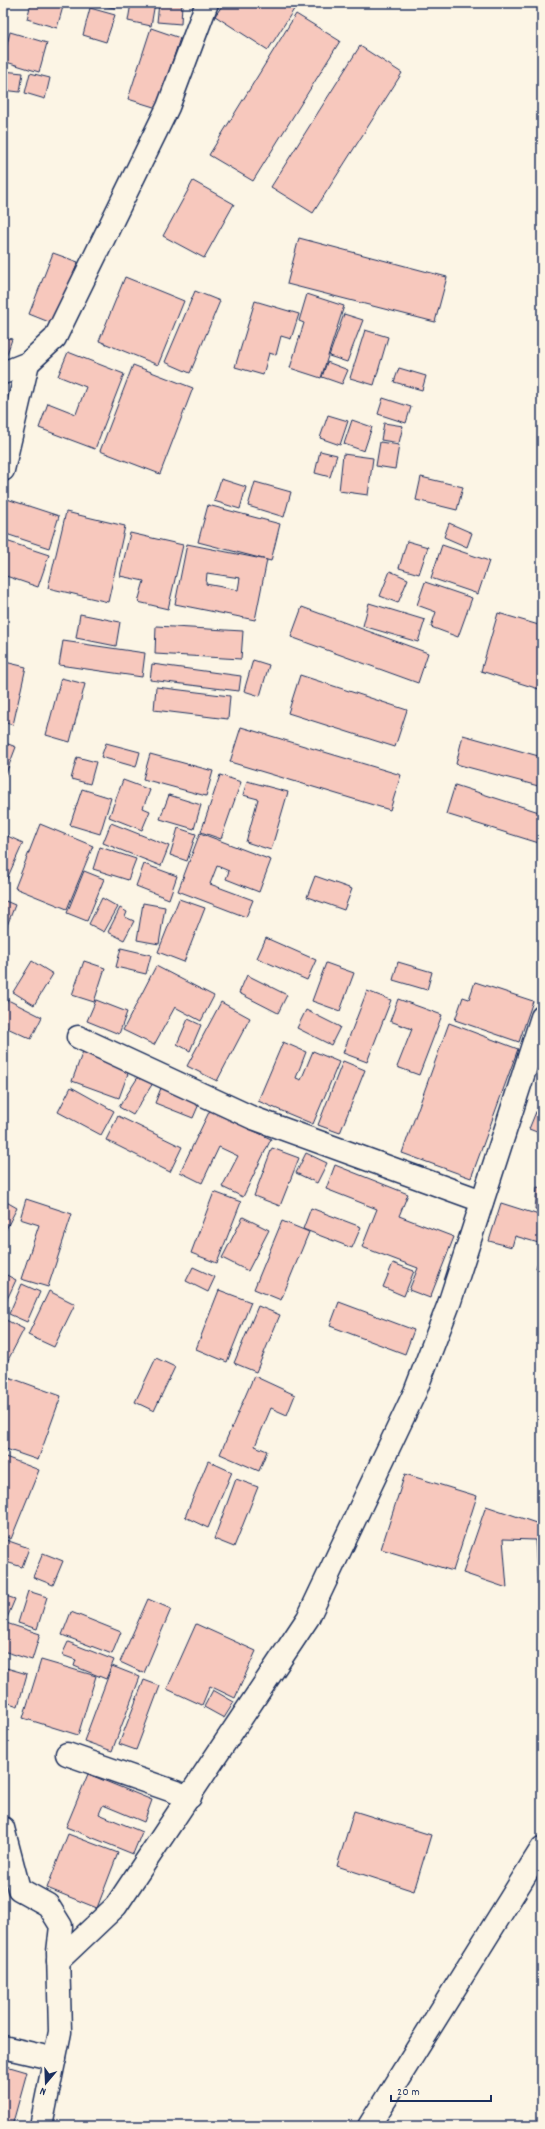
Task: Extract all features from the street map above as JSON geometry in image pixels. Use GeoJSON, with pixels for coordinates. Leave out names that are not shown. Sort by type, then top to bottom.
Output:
{"type":"FeatureCollection","features":[{"type":"Feature","properties":{"kind":"street"},"geometry":{"type":"LineString","coordinates":[[3,373],[28,363],[55,338],[168,107],[207,3]]}},
{"type":"Feature","properties":{"kind":"street"},"geometry":{"type":"LineString","coordinates":[[3,470],[28,363]]}},
{"type":"Feature","properties":{"kind":"street"},"geometry":{"type":"LineString","coordinates":[[58,1961],[116,1906],[158,1840],[190,1797],[308,1618],[415,1392],[450,1301],[542,1017]]}},
{"type":"Feature","properties":{"kind":"street"},"geometry":{"type":"LineString","coordinates":[[78,1037],[253,1118],[482,1201]]}},
{"type":"Feature","properties":{"kind":"street"},"geometry":{"type":"LineString","coordinates":[[67,1754],[190,1797]]}},
{"type":"Feature","properties":{"kind":"street"},"geometry":{"type":"LineString","coordinates":[[3,1828],[19,1889],[48,1905],[61,1926],[58,1961],[60,2032],[41,2126]]}},
{"type":"Feature","properties":{"kind":"street"},"geometry":{"type":"LineString","coordinates":[[369,2126],[542,1848]]}},
{"type":"Feature","properties":{"kind":"street"},"geometry":{"type":"LineString","coordinates":[[3,2047],[55,2059]]}},
{"type":"Feature","properties":{"kind":"building"},"geometry":{"type":"Polygon","coordinates":[[[3,3],[9,3],[3,22],[3,3]]]}},
{"type":"Feature","properties":{"kind":"building"},"geometry":{"type":"Polygon","coordinates":[[[31,3],[64,3],[57,28],[27,19],[31,3]]]}},
{"type":"Feature","properties":{"kind":"building"},"geometry":{"type":"Polygon","coordinates":[[[85,3],[116,3],[115,8],[85,3]]]}},
{"type":"Feature","properties":{"kind":"building"},"geometry":{"type":"Polygon","coordinates":[[[131,3],[155,3],[151,26],[128,21],[131,3]]]}},
{"type":"Feature","properties":{"kind":"building"},"geometry":{"type":"Polygon","coordinates":[[[159,3],[182,3],[181,24],[157,22],[159,3]]]}},
{"type":"Feature","properties":{"kind":"building"},"geometry":{"type":"Polygon","coordinates":[[[224,3],[298,3],[268,50],[215,16],[224,3]]]}},
{"type":"Feature","properties":{"kind":"building"},"geometry":{"type":"Polygon","coordinates":[[[90,8],[115,15],[106,42],[83,35],[90,8]]]}},
{"type":"Feature","properties":{"kind":"building"},"geometry":{"type":"Polygon","coordinates":[[[296,14],[340,41],[253,181],[209,155],[296,14]]]}},
{"type":"Feature","properties":{"kind":"building"},"geometry":{"type":"Polygon","coordinates":[[[151,28],[180,38],[157,108],[128,99],[151,28]]]}},
{"type":"Feature","properties":{"kind":"building"},"geometry":{"type":"Polygon","coordinates":[[[10,32],[47,43],[39,72],[3,61],[10,32]]]}},
{"type":"Feature","properties":{"kind":"building"},"geometry":{"type":"Polygon","coordinates":[[[360,46],[402,73],[313,213],[271,187],[360,46]]]}},
{"type":"Feature","properties":{"kind":"building"},"geometry":{"type":"Polygon","coordinates":[[[3,71],[23,73],[20,92],[3,90],[3,71]]]}},
{"type":"Feature","properties":{"kind":"building"},"geometry":{"type":"Polygon","coordinates":[[[30,73],[50,78],[45,99],[25,93],[30,73]]]}},
{"type":"Feature","properties":{"kind":"building"},"geometry":{"type":"Polygon","coordinates":[[[193,181],[234,204],[204,258],[163,236],[193,181]]]}},
{"type":"Feature","properties":{"kind":"building"},"geometry":{"type":"Polygon","coordinates":[[[299,238],[447,277],[435,322],[287,284],[299,238]]]}},
{"type":"Feature","properties":{"kind":"building"},"geometry":{"type":"Polygon","coordinates":[[[53,253],[78,262],[54,324],[29,314],[53,253]]]}},
{"type":"Feature","properties":{"kind":"building"},"geometry":{"type":"Polygon","coordinates":[[[125,277],[184,301],[158,365],[99,341],[125,277]]]}},
{"type":"Feature","properties":{"kind":"building"},"geometry":{"type":"Polygon","coordinates":[[[195,291],[220,301],[190,373],[165,362],[195,291]]]}},
{"type":"Feature","properties":{"kind":"building"},"geometry":{"type":"Polygon","coordinates":[[[307,294],[344,306],[321,378],[290,368],[304,323],[299,321],[307,294]]]}},
{"type":"Feature","properties":{"kind":"building"},"geometry":{"type":"Polygon","coordinates":[[[255,301],[299,314],[291,339],[281,336],[276,355],[269,353],[263,375],[235,367],[255,301]]]}},
{"type":"Feature","properties":{"kind":"building"},"geometry":{"type":"Polygon","coordinates":[[[344,314],[363,320],[347,362],[329,356],[344,314]]]}},
{"type":"Feature","properties":{"kind":"building"},"geometry":{"type":"Polygon","coordinates":[[[365,330],[388,337],[374,385],[350,378],[365,330]]]}},
{"type":"Feature","properties":{"kind":"building"},"geometry":{"type":"Polygon","coordinates":[[[3,337],[12,339],[4,363],[3,363],[3,337]]]}},
{"type":"Feature","properties":{"kind":"building"},"geometry":{"type":"Polygon","coordinates":[[[68,352],[124,374],[95,449],[39,428],[48,403],[76,414],[86,387],[58,376],[68,352]]]}},
{"type":"Feature","properties":{"kind":"building"},"geometry":{"type":"Polygon","coordinates":[[[327,362],[348,370],[342,384],[322,377],[327,362]]]}},
{"type":"Feature","properties":{"kind":"building"},"geometry":{"type":"Polygon","coordinates":[[[133,365],[193,388],[160,474],[100,451],[133,365]]]}},
{"type":"Feature","properties":{"kind":"building"},"geometry":{"type":"Polygon","coordinates":[[[399,368],[426,376],[422,390],[394,382],[399,368]]]}},
{"type":"Feature","properties":{"kind":"building"},"geometry":{"type":"Polygon","coordinates":[[[383,398],[411,407],[406,423],[378,414],[383,398]]]}},
{"type":"Feature","properties":{"kind":"building"},"geometry":{"type":"Polygon","coordinates":[[[328,415],[348,421],[340,445],[320,438],[328,415]]]}},
{"type":"Feature","properties":{"kind":"building"},"geometry":{"type":"Polygon","coordinates":[[[352,420],[372,427],[364,451],[344,444],[352,420]]]}},
{"type":"Feature","properties":{"kind":"building"},"geometry":{"type":"Polygon","coordinates":[[[384,423],[403,426],[399,443],[381,440],[384,423]]]}},
{"type":"Feature","properties":{"kind":"building"},"geometry":{"type":"Polygon","coordinates":[[[380,442],[399,445],[395,469],[376,466],[380,442]]]}},
{"type":"Feature","properties":{"kind":"building"},"geometry":{"type":"Polygon","coordinates":[[[320,451],[337,455],[330,477],[315,473],[320,451]]]}},
{"type":"Feature","properties":{"kind":"building"},"geometry":{"type":"Polygon","coordinates":[[[343,454],[373,458],[368,495],[339,491],[343,454]]]}},
{"type":"Feature","properties":{"kind":"building"},"geometry":{"type":"Polygon","coordinates":[[[421,477],[463,487],[457,510],[416,500],[421,477]]]}},
{"type":"Feature","properties":{"kind":"building"},"geometry":{"type":"Polygon","coordinates":[[[221,479],[246,487],[240,509],[214,501],[221,479]]]}},
{"type":"Feature","properties":{"kind":"building"},"geometry":{"type":"Polygon","coordinates":[[[255,482],[291,492],[284,517],[248,506],[255,482]]]}},
{"type":"Feature","properties":{"kind":"building"},"geometry":{"type":"Polygon","coordinates":[[[7,499],[59,516],[49,548],[3,533],[3,512],[7,499]]]}},
{"type":"Feature","properties":{"kind":"building"},"geometry":{"type":"Polygon","coordinates":[[[208,505],[280,524],[271,561],[198,542],[208,505]]]}},
{"type":"Feature","properties":{"kind":"building"},"geometry":{"type":"Polygon","coordinates":[[[66,512],[125,526],[108,602],[48,588],[66,512]]]}},
{"type":"Feature","properties":{"kind":"building"},"geometry":{"type":"Polygon","coordinates":[[[449,523],[472,533],[467,547],[444,537],[449,523]]]}},
{"type":"Feature","properties":{"kind":"building"},"geometry":{"type":"Polygon","coordinates":[[[130,533],[183,545],[168,609],[138,602],[144,581],[120,576],[130,533]]]}},
{"type":"Feature","properties":{"kind":"building"},"geometry":{"type":"Polygon","coordinates":[[[3,540],[49,555],[38,587],[3,575],[3,540]]]}},
{"type":"Feature","properties":{"kind":"building"},"geometry":{"type":"Polygon","coordinates":[[[407,541],[428,547],[419,574],[399,568],[407,541]]]}},
{"type":"Feature","properties":{"kind":"building"},"geometry":{"type":"Polygon","coordinates":[[[187,544],[267,560],[255,620],[175,604],[187,544]],[[207,573],[206,584],[238,590],[240,578],[207,573]]]}},
{"type":"Feature","properties":{"kind":"building"},"geometry":{"type":"Polygon","coordinates":[[[442,545],[489,561],[478,594],[431,578],[442,545]]]}},
{"type":"Feature","properties":{"kind":"building"},"geometry":{"type":"Polygon","coordinates":[[[390,571],[408,579],[398,603],[380,596],[390,571]]]}},
{"type":"Feature","properties":{"kind":"building"},"geometry":{"type":"Polygon","coordinates":[[[425,582],[472,598],[458,637],[431,627],[436,612],[417,605],[425,582]]]}},
{"type":"Feature","properties":{"kind":"building"},"geometry":{"type":"Polygon","coordinates":[[[369,603],[425,620],[418,642],[363,626],[369,603]]]}},
{"type":"Feature","properties":{"kind":"building"},"geometry":{"type":"Polygon","coordinates":[[[302,607],[428,653],[418,683],[291,637],[302,607]]]}},
{"type":"Feature","properties":{"kind":"building"},"geometry":{"type":"Polygon","coordinates":[[[498,613],[542,626],[542,690],[481,671],[498,613]]]}},
{"type":"Feature","properties":{"kind":"building"},"geometry":{"type":"Polygon","coordinates":[[[80,614],[120,622],[116,646],[76,638],[80,614]]]}},
{"type":"Feature","properties":{"kind":"building"},"geometry":{"type":"Polygon","coordinates":[[[156,626],[243,631],[241,659],[155,654],[156,626]]]}},
{"type":"Feature","properties":{"kind":"building"},"geometry":{"type":"Polygon","coordinates":[[[63,641],[145,653],[142,677],[59,665],[63,641]]]}},
{"type":"Feature","properties":{"kind":"building"},"geometry":{"type":"Polygon","coordinates":[[[253,660],[269,665],[260,696],[244,691],[253,660]]]}},
{"type":"Feature","properties":{"kind":"building"},"geometry":{"type":"Polygon","coordinates":[[[5,662],[26,667],[13,725],[3,722],[3,670],[5,662]]]}},
{"type":"Feature","properties":{"kind":"building"},"geometry":{"type":"Polygon","coordinates":[[[152,664],[241,676],[239,691],[150,680],[152,664]]]}},
{"type":"Feature","properties":{"kind":"building"},"geometry":{"type":"Polygon","coordinates":[[[300,675],[407,710],[395,747],[288,713],[300,675]]]}},
{"type":"Feature","properties":{"kind":"building"},"geometry":{"type":"Polygon","coordinates":[[[61,678],[85,684],[70,742],[46,735],[61,678]]]}},
{"type":"Feature","properties":{"kind":"building"},"geometry":{"type":"Polygon","coordinates":[[[156,687],[230,696],[228,719],[154,710],[156,687]]]}},
{"type":"Feature","properties":{"kind":"building"},"geometry":{"type":"Polygon","coordinates":[[[241,727],[401,775],[390,810],[230,762],[241,727]]]}},
{"type":"Feature","properties":{"kind":"building"},"geometry":{"type":"Polygon","coordinates":[[[463,735],[542,757],[542,787],[456,764],[463,735]]]}},
{"type":"Feature","properties":{"kind":"building"},"geometry":{"type":"Polygon","coordinates":[[[3,742],[16,747],[3,781],[3,742]]]}},
{"type":"Feature","properties":{"kind":"building"},"geometry":{"type":"Polygon","coordinates":[[[106,743],[140,752],[136,767],[101,757],[106,743]]]}},
{"type":"Feature","properties":{"kind":"building"},"geometry":{"type":"Polygon","coordinates":[[[150,754],[213,771],[206,796],[143,779],[150,754]]]}},
{"type":"Feature","properties":{"kind":"building"},"geometry":{"type":"Polygon","coordinates":[[[77,757],[96,762],[90,784],[71,779],[77,757]]]}},
{"type":"Feature","properties":{"kind":"building"},"geometry":{"type":"Polygon","coordinates":[[[220,775],[241,782],[221,839],[201,832],[220,775]]]}},
{"type":"Feature","properties":{"kind":"building"},"geometry":{"type":"Polygon","coordinates":[[[123,780],[150,790],[143,808],[150,811],[142,830],[109,817],[123,780]]]}},
{"type":"Feature","properties":{"kind":"building"},"geometry":{"type":"Polygon","coordinates":[[[247,781],[288,792],[271,850],[246,842],[258,799],[243,795],[247,781]]]}},
{"type":"Feature","properties":{"kind":"building"},"geometry":{"type":"Polygon","coordinates":[[[455,785],[542,813],[542,844],[446,814],[455,785]]]}},
{"type":"Feature","properties":{"kind":"building"},"geometry":{"type":"Polygon","coordinates":[[[82,789],[111,798],[100,834],[70,825],[82,789]]]}},
{"type":"Feature","properties":{"kind":"building"},"geometry":{"type":"Polygon","coordinates":[[[169,795],[201,805],[194,829],[160,819],[169,795]]]}},
{"type":"Feature","properties":{"kind":"building"},"geometry":{"type":"Polygon","coordinates":[[[111,823],[169,846],[161,866],[103,843],[111,823]]]}},
{"type":"Feature","properties":{"kind":"building"},"geometry":{"type":"Polygon","coordinates":[[[40,824],[93,846],[67,909],[15,888],[40,824]]]}},
{"type":"Feature","properties":{"kind":"building"},"geometry":{"type":"Polygon","coordinates":[[[178,828],[196,834],[187,861],[170,855],[178,828]]]}},
{"type":"Feature","properties":{"kind":"building"},"geometry":{"type":"Polygon","coordinates":[[[200,833],[271,860],[259,892],[226,879],[229,871],[217,866],[210,884],[253,900],[246,917],[178,891],[200,833]]]}},
{"type":"Feature","properties":{"kind":"building"},"geometry":{"type":"Polygon","coordinates":[[[3,834],[23,843],[6,881],[3,880],[3,834]]]}},
{"type":"Feature","properties":{"kind":"building"},"geometry":{"type":"Polygon","coordinates":[[[100,847],[136,859],[128,880],[93,869],[100,847]]]}},
{"type":"Feature","properties":{"kind":"building"},"geometry":{"type":"Polygon","coordinates":[[[144,864],[177,876],[169,899],[136,886],[144,864]]]}},
{"type":"Feature","properties":{"kind":"building"},"geometry":{"type":"Polygon","coordinates":[[[84,871],[104,879],[87,921],[67,913],[84,871]]]}},
{"type":"Feature","properties":{"kind":"building"},"geometry":{"type":"Polygon","coordinates":[[[315,876],[352,889],[344,910],[307,897],[315,876]]]}},
{"type":"Feature","properties":{"kind":"building"},"geometry":{"type":"Polygon","coordinates":[[[102,898],[118,907],[104,932],[89,924],[102,898]]]}},
{"type":"Feature","properties":{"kind":"building"},"geometry":{"type":"Polygon","coordinates":[[[179,899],[205,908],[184,962],[158,952],[179,899]]]}},
{"type":"Feature","properties":{"kind":"building"},"geometry":{"type":"Polygon","coordinates":[[[3,900],[15,905],[3,936],[3,900]]]}},
{"type":"Feature","properties":{"kind":"building"},"geometry":{"type":"Polygon","coordinates":[[[143,903],[165,907],[159,944],[137,940],[143,903]]]}},
{"type":"Feature","properties":{"kind":"building"},"geometry":{"type":"Polygon","coordinates":[[[120,908],[127,912],[125,917],[134,921],[124,940],[108,932],[120,908]]]}},
{"type":"Feature","properties":{"kind":"building"},"geometry":{"type":"Polygon","coordinates":[[[266,938],[316,960],[307,980],[257,958],[266,938]]]}},
{"type":"Feature","properties":{"kind":"building"},"geometry":{"type":"Polygon","coordinates":[[[121,948],[151,955],[146,974],[116,967],[121,948]]]}},
{"type":"Feature","properties":{"kind":"building"},"geometry":{"type":"Polygon","coordinates":[[[32,961],[53,974],[34,1005],[13,992],[32,961]]]}},
{"type":"Feature","properties":{"kind":"building"},"geometry":{"type":"Polygon","coordinates":[[[84,961],[105,968],[94,1002],[72,995],[84,961]]]}},
{"type":"Feature","properties":{"kind":"building"},"geometry":{"type":"Polygon","coordinates":[[[398,962],[432,972],[427,990],[393,980],[398,962]]]}},
{"type":"Feature","properties":{"kind":"building"},"geometry":{"type":"Polygon","coordinates":[[[326,963],[354,973],[340,1011],[312,1001],[326,963]]]}},
{"type":"Feature","properties":{"kind":"building"},"geometry":{"type":"Polygon","coordinates":[[[156,966],[214,996],[201,1021],[175,1007],[154,1045],[123,1030],[156,966]]]}},
{"type":"Feature","properties":{"kind":"building"},"geometry":{"type":"Polygon","coordinates":[[[247,975],[287,995],[278,1013],[239,993],[247,975]]]}},
{"type":"Feature","properties":{"kind":"building"},"geometry":{"type":"Polygon","coordinates":[[[475,982],[533,1001],[519,1042],[455,1020],[463,997],[469,999],[475,982]]]}},
{"type":"Feature","properties":{"kind":"building"},"geometry":{"type":"Polygon","coordinates":[[[367,991],[391,1000],[367,1062],[343,1053],[367,991]]]}},
{"type":"Feature","properties":{"kind":"building"},"geometry":{"type":"Polygon","coordinates":[[[398,999],[442,1015],[419,1075],[397,1067],[412,1029],[390,1021],[398,999]]]}},
{"type":"Feature","properties":{"kind":"building"},"geometry":{"type":"Polygon","coordinates":[[[8,1000],[42,1017],[31,1039],[3,1026],[3,1009],[8,1000]]]}},
{"type":"Feature","properties":{"kind":"building"},"geometry":{"type":"Polygon","coordinates":[[[96,1000],[127,1012],[119,1034],[87,1021],[96,1000]]]}},
{"type":"Feature","properties":{"kind":"building"},"geometry":{"type":"Polygon","coordinates":[[[221,1002],[250,1018],[217,1081],[187,1066],[221,1002]]]}},
{"type":"Feature","properties":{"kind":"building"},"geometry":{"type":"Polygon","coordinates":[[[306,1010],[340,1027],[331,1045],[297,1028],[306,1010]]]}},
{"type":"Feature","properties":{"kind":"building"},"geometry":{"type":"Polygon","coordinates":[[[188,1019],[201,1025],[190,1051],[177,1044],[188,1019]]]}},
{"type":"Feature","properties":{"kind":"building"},"geometry":{"type":"Polygon","coordinates":[[[449,1023],[518,1049],[471,1178],[402,1153],[449,1023]]]}},
{"type":"Feature","properties":{"kind":"building"},"geometry":{"type":"Polygon","coordinates":[[[283,1042],[306,1052],[296,1078],[301,1080],[313,1051],[339,1062],[313,1124],[258,1101],[283,1042]]]}},
{"type":"Feature","properties":{"kind":"building"},"geometry":{"type":"Polygon","coordinates":[[[83,1051],[130,1068],[119,1098],[72,1081],[83,1051]]]}},
{"type":"Feature","properties":{"kind":"building"},"geometry":{"type":"Polygon","coordinates":[[[343,1061],[365,1070],[340,1133],[318,1125],[343,1061]]]}},
{"type":"Feature","properties":{"kind":"building"},"geometry":{"type":"Polygon","coordinates":[[[140,1074],[153,1083],[133,1115],[119,1107],[140,1074]]]}},
{"type":"Feature","properties":{"kind":"building"},"geometry":{"type":"Polygon","coordinates":[[[71,1087],[114,1111],[101,1135],[58,1112],[71,1087]]]}},
{"type":"Feature","properties":{"kind":"building"},"geometry":{"type":"Polygon","coordinates":[[[161,1088],[199,1104],[193,1118],[155,1103],[161,1088]]]}},
{"type":"Feature","properties":{"kind":"building"},"geometry":{"type":"Polygon","coordinates":[[[540,1102],[542,1103],[542,1134],[529,1129],[540,1102]]]}},
{"type":"Feature","properties":{"kind":"building"},"geometry":{"type":"Polygon","coordinates":[[[210,1110],[271,1139],[243,1197],[222,1187],[238,1156],[219,1147],[202,1183],[180,1172],[210,1110]]]}},
{"type":"Feature","properties":{"kind":"building"},"geometry":{"type":"Polygon","coordinates":[[[118,1116],[182,1147],[170,1172],[106,1140],[118,1116]]]}},
{"type":"Feature","properties":{"kind":"building"},"geometry":{"type":"Polygon","coordinates":[[[272,1148],[299,1158],[280,1206],[254,1196],[272,1148]]]}},
{"type":"Feature","properties":{"kind":"building"},"geometry":{"type":"Polygon","coordinates":[[[306,1153],[327,1163],[317,1183],[296,1173],[306,1153]]]}},
{"type":"Feature","properties":{"kind":"building"},"geometry":{"type":"Polygon","coordinates":[[[335,1165],[408,1194],[399,1216],[454,1237],[430,1298],[409,1290],[418,1268],[362,1247],[377,1209],[326,1189],[335,1165]]]}},
{"type":"Feature","properties":{"kind":"building"},"geometry":{"type":"Polygon","coordinates":[[[537,1187],[542,1188],[542,1210],[535,1209],[537,1187]]]}},
{"type":"Feature","properties":{"kind":"building"},"geometry":{"type":"Polygon","coordinates":[[[214,1192],[241,1202],[217,1263],[191,1253],[214,1192]]]}},
{"type":"Feature","properties":{"kind":"building"},"geometry":{"type":"Polygon","coordinates":[[[26,1199],[72,1214],[48,1287],[21,1279],[39,1225],[20,1219],[26,1199]]]}},
{"type":"Feature","properties":{"kind":"building"},"geometry":{"type":"Polygon","coordinates":[[[3,1200],[17,1208],[3,1235],[3,1200]]]}},
{"type":"Feature","properties":{"kind":"building"},"geometry":{"type":"Polygon","coordinates":[[[501,1203],[542,1216],[542,1244],[515,1236],[512,1247],[489,1241],[501,1203]]]}},
{"type":"Feature","properties":{"kind":"building"},"geometry":{"type":"Polygon","coordinates":[[[311,1208],[361,1227],[352,1248],[303,1229],[311,1208]]]}},
{"type":"Feature","properties":{"kind":"building"},"geometry":{"type":"Polygon","coordinates":[[[243,1217],[269,1230],[248,1271],[222,1258],[243,1217]]]}},
{"type":"Feature","properties":{"kind":"building"},"geometry":{"type":"Polygon","coordinates":[[[282,1221],[309,1232],[281,1300],[254,1289],[282,1221]]]}},
{"type":"Feature","properties":{"kind":"building"},"geometry":{"type":"Polygon","coordinates":[[[542,1249],[542,1269],[536,1268],[542,1249]]]}},
{"type":"Feature","properties":{"kind":"building"},"geometry":{"type":"Polygon","coordinates":[[[393,1263],[414,1271],[404,1296],[383,1287],[393,1263]]]}},
{"type":"Feature","properties":{"kind":"building"},"geometry":{"type":"Polygon","coordinates":[[[193,1267],[215,1277],[208,1292],[186,1281],[193,1267]]]}},
{"type":"Feature","properties":{"kind":"building"},"geometry":{"type":"Polygon","coordinates":[[[3,1273],[16,1280],[3,1308],[3,1273]]]}},
{"type":"Feature","properties":{"kind":"building"},"geometry":{"type":"Polygon","coordinates":[[[22,1284],[40,1292],[27,1322],[9,1314],[22,1284]]]}},
{"type":"Feature","properties":{"kind":"building"},"geometry":{"type":"Polygon","coordinates":[[[219,1290],[251,1302],[227,1362],[196,1349],[219,1290]]]}},
{"type":"Feature","properties":{"kind":"building"},"geometry":{"type":"Polygon","coordinates":[[[49,1291],[75,1304],[54,1347],[28,1335],[49,1291]]]}},
{"type":"Feature","properties":{"kind":"building"},"geometry":{"type":"Polygon","coordinates":[[[339,1302],[414,1330],[405,1354],[330,1326],[339,1302]]]}},
{"type":"Feature","properties":{"kind":"building"},"geometry":{"type":"Polygon","coordinates":[[[258,1306],[280,1315],[256,1372],[234,1363],[258,1306]]]}},
{"type":"Feature","properties":{"kind":"building"},"geometry":{"type":"Polygon","coordinates":[[[6,1320],[24,1329],[6,1364],[3,1362],[3,1326],[6,1320]]]}},
{"type":"Feature","properties":{"kind":"building"},"geometry":{"type":"Polygon","coordinates":[[[156,1358],[175,1367],[154,1411],[135,1402],[156,1358]]]}},
{"type":"Feature","properties":{"kind":"building"},"geometry":{"type":"Polygon","coordinates":[[[3,1375],[61,1396],[38,1460],[3,1448],[3,1375]]]}},
{"type":"Feature","properties":{"kind":"building"},"geometry":{"type":"Polygon","coordinates":[[[254,1376],[295,1395],[287,1415],[271,1408],[255,1446],[267,1451],[259,1471],[220,1454],[254,1376]]]}},
{"type":"Feature","properties":{"kind":"building"},"geometry":{"type":"Polygon","coordinates":[[[3,1456],[39,1470],[11,1539],[3,1535],[3,1456]]]}},
{"type":"Feature","properties":{"kind":"building"},"geometry":{"type":"Polygon","coordinates":[[[208,1461],[232,1472],[208,1528],[185,1517],[208,1461]]]}},
{"type":"Feature","properties":{"kind":"building"},"geometry":{"type":"Polygon","coordinates":[[[405,1474],[477,1496],[453,1571],[381,1549],[405,1474]]]}},
{"type":"Feature","properties":{"kind":"building"},"geometry":{"type":"Polygon","coordinates":[[[236,1479],[258,1487],[234,1547],[214,1539],[236,1479]]]}},
{"type":"Feature","properties":{"kind":"building"},"geometry":{"type":"Polygon","coordinates":[[[486,1506],[542,1525],[542,1604],[539,1603],[535,1540],[503,1539],[507,1588],[463,1573],[486,1506]]]}},
{"type":"Feature","properties":{"kind":"building"},"geometry":{"type":"Polygon","coordinates":[[[3,1539],[29,1548],[22,1567],[3,1561],[3,1539]]]}},
{"type":"Feature","properties":{"kind":"building"},"geometry":{"type":"Polygon","coordinates":[[[43,1553],[63,1561],[53,1585],[33,1577],[43,1553]]]}},
{"type":"Feature","properties":{"kind":"building"},"geometry":{"type":"Polygon","coordinates":[[[28,1591],[47,1597],[37,1629],[18,1623],[28,1591]]]}},
{"type":"Feature","properties":{"kind":"building"},"geometry":{"type":"Polygon","coordinates":[[[3,1595],[15,1599],[7,1618],[3,1617],[3,1595]]]}},
{"type":"Feature","properties":{"kind":"building"},"geometry":{"type":"Polygon","coordinates":[[[148,1599],[171,1609],[144,1673],[120,1662],[148,1599]]]}},
{"type":"Feature","properties":{"kind":"building"},"geometry":{"type":"Polygon","coordinates":[[[71,1612],[121,1632],[112,1654],[62,1635],[71,1612]]]}},
{"type":"Feature","properties":{"kind":"building"},"geometry":{"type":"Polygon","coordinates":[[[3,1622],[40,1634],[32,1660],[3,1651],[3,1622]]]}},
{"type":"Feature","properties":{"kind":"building"},"geometry":{"type":"Polygon","coordinates":[[[196,1624],[256,1651],[235,1698],[210,1686],[202,1705],[167,1689],[196,1624]]]}},
{"type":"Feature","properties":{"kind":"building"},"geometry":{"type":"Polygon","coordinates":[[[68,1642],[114,1660],[106,1679],[74,1666],[76,1660],[62,1655],[68,1642]]]}},
{"type":"Feature","properties":{"kind":"building"},"geometry":{"type":"Polygon","coordinates":[[[41,1660],[96,1676],[78,1735],[23,1718],[41,1660]]]}},
{"type":"Feature","properties":{"kind":"building"},"geometry":{"type":"Polygon","coordinates":[[[112,1666],[140,1677],[112,1751],[84,1741],[112,1666]]]}},
{"type":"Feature","properties":{"kind":"building"},"geometry":{"type":"Polygon","coordinates":[[[3,1667],[27,1674],[18,1706],[3,1701],[3,1667]]]}},
{"type":"Feature","properties":{"kind":"building"},"geometry":{"type":"Polygon","coordinates":[[[144,1680],[160,1686],[136,1750],[119,1744],[144,1680]]]}},
{"type":"Feature","properties":{"kind":"building"},"geometry":{"type":"Polygon","coordinates":[[[213,1690],[234,1702],[224,1718],[204,1707],[213,1690]]]}},
{"type":"Feature","properties":{"kind":"building"},"geometry":{"type":"Polygon","coordinates":[[[88,1774],[152,1800],[144,1822],[103,1805],[99,1814],[142,1832],[133,1854],[66,1827],[88,1774]]]}},
{"type":"Feature","properties":{"kind":"building"},"geometry":{"type":"Polygon","coordinates":[[[354,1811],[431,1835],[414,1891],[337,1866],[354,1811]]]}},
{"type":"Feature","properties":{"kind":"building"},"geometry":{"type":"Polygon","coordinates":[[[68,1834],[118,1853],[97,1908],[47,1888],[68,1834]]]}},
{"type":"Feature","properties":{"kind":"building"},"geometry":{"type":"Polygon","coordinates":[[[3,2065],[27,2072],[12,2126],[3,2126],[3,2065]]]}}]}
